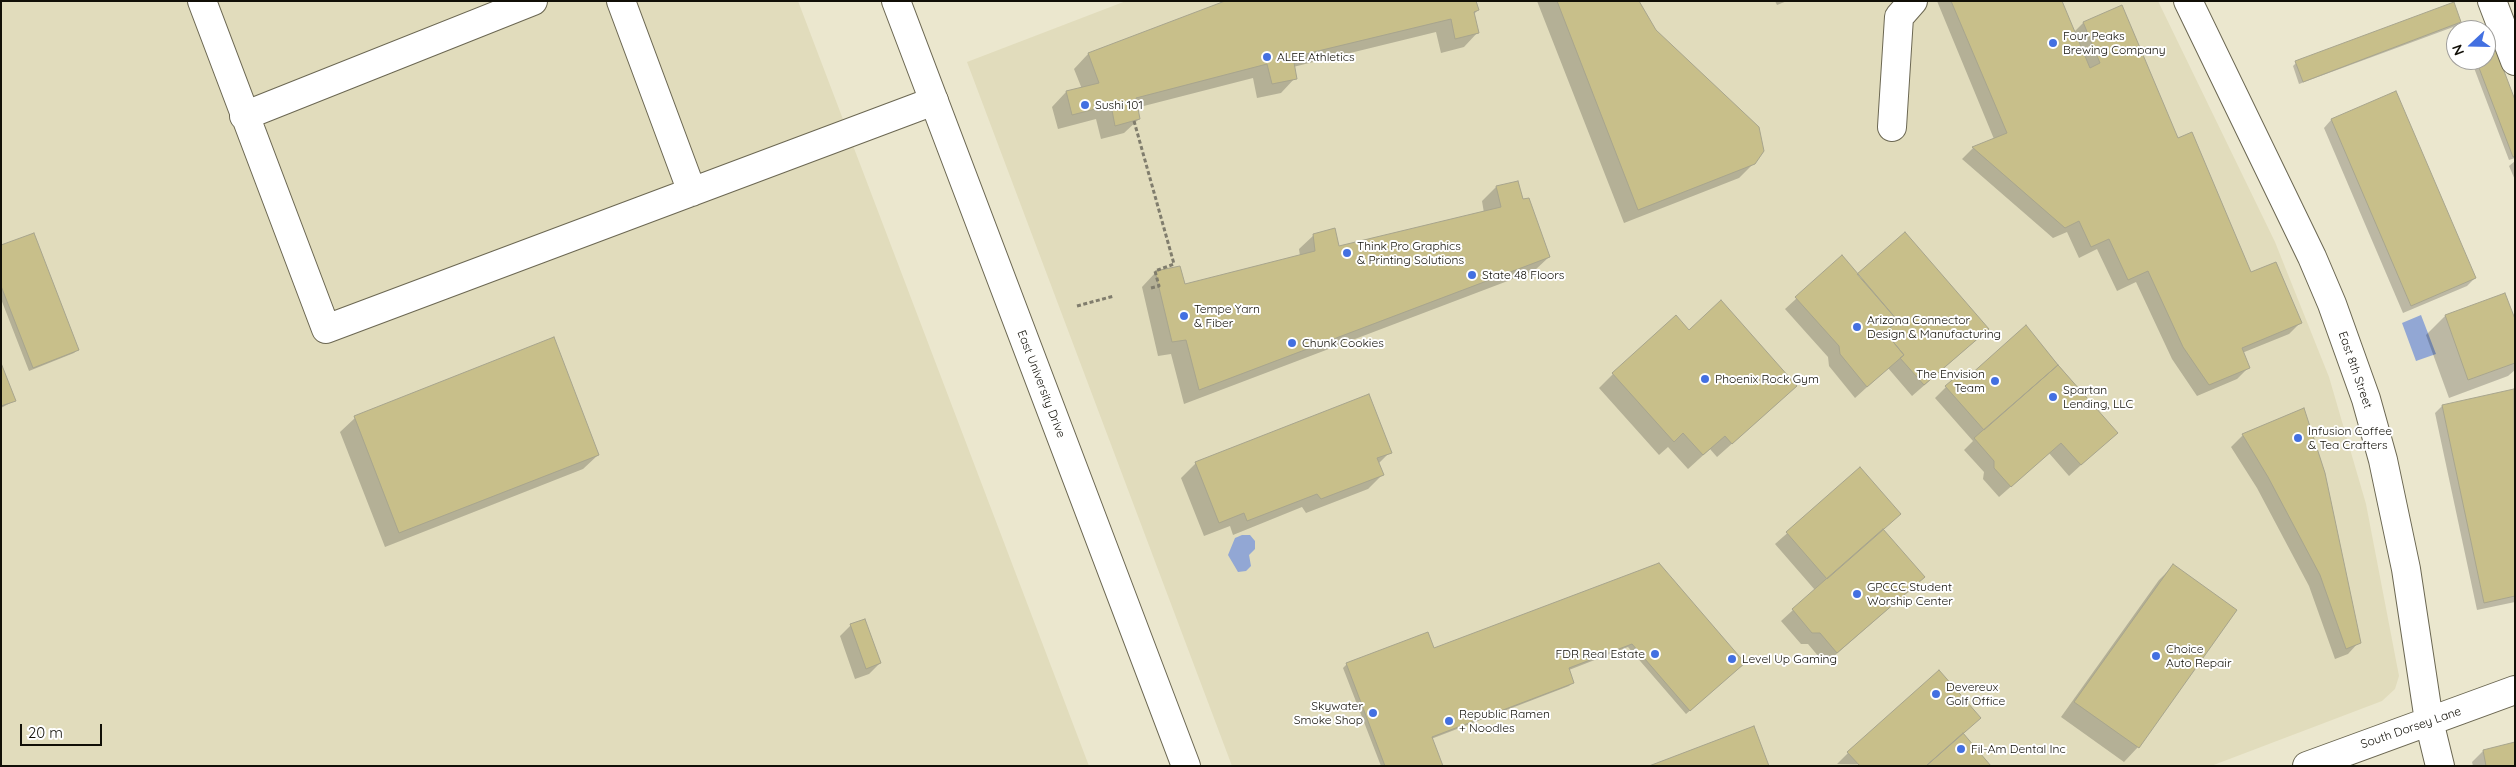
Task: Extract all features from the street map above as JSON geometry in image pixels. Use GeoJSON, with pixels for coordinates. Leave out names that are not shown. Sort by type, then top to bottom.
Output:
{"type":"FeatureCollection","features":[{"type":"Feature","properties":{"kind":"street"},"geometry":{"type":"LineString","coordinates":[[202,1],[326,329],[934,101]]}},
{"type":"Feature","properties":{"kind":"street"},"geometry":{"type":"LineString","coordinates":[[244,116],[533,1]]}},
{"type":"Feature","properties":{"kind":"street"},"geometry":{"type":"LineString","coordinates":[[621,1],[692,192]]}},
{"type":"Feature","properties":{"kind":"street","name":"East University Drive"},"geometry":{"type":"LineString","coordinates":[[896,1],[1186,766]]}},
{"type":"Feature","properties":{"kind":"street"},"geometry":{"type":"LineString","coordinates":[[1892,127],[1899,17],[1913,1]]}},
{"type":"Feature","properties":{"kind":"street","name":"East 8th Street"},"geometry":{"type":"LineString","coordinates":[[2188,1],[2312,257],[2362,390],[2383,460],[2406,569],[2430,721],[2440,766]]}},
{"type":"Feature","properties":{"kind":"street"},"geometry":{"type":"LineString","coordinates":[[2492,1],[2515,61]]}},
{"type":"Feature","properties":{"kind":"street","name":"South Dorsey Lane"},"geometry":{"type":"LineString","coordinates":[[2307,766],[2515,690]]}},
{"type":"Feature","properties":{"kind":"path"},"geometry":{"type":"LineString","coordinates":[[1134,121],[1174,264],[1155,271],[1159,286],[1151,288]]}},
{"type":"Feature","properties":{"kind":"path"},"geometry":{"type":"LineString","coordinates":[[1077,306],[1114,296]]}},
{"type":"Feature","properties":{"kind":"shaded area"},"geometry":{"type":"Polygon","coordinates":[[[1,1],[798,1],[1089,766],[1,766],[1,1]]]}},
{"type":"Feature","properties":{"kind":"shaded area"},"geometry":{"type":"Polygon","coordinates":[[[1126,1],[2158,1],[2275,242],[2329,377],[2366,504],[2399,676],[2395,689],[2382,701],[2211,766],[1232,766],[967,62],[1126,1]]]}},
{"type":"Feature","properties":{"kind":"water"},"geometry":{"type":"Polygon","coordinates":[[[2421,315],[2436,354],[2416,361],[2402,323],[2421,315]]]}},
{"type":"Feature","properties":{"kind":"water"},"geometry":{"type":"Polygon","coordinates":[[[1242,535],[1250,535],[1255,541],[1255,549],[1249,555],[1251,566],[1246,571],[1238,572],[1228,555],[1235,538],[1242,535]]]}},
{"type":"Feature","properties":{"kind":"building"},"geometry":{"type":"Polygon","coordinates":[[[1225,1],[1476,1],[1479,10],[1474,12],[1479,33],[1455,39],[1451,19],[1293,57],[1297,79],[1272,84],[1267,64],[1136,98],[1140,119],[1115,126],[1111,105],[1072,115],[1066,91],[1099,83],[1088,53],[1225,1]]]}},
{"type":"Feature","properties":{"kind":"building"},"geometry":{"type":"Polygon","coordinates":[[[1557,1],[1639,1],[1656,30],[1759,127],[1764,151],[1755,164],[1638,210],[1557,1]]]}},
{"type":"Feature","properties":{"kind":"building"},"geometry":{"type":"Polygon","coordinates":[[[1951,1],[2062,1],[2090,68],[2100,63],[2083,22],[2122,5],[2178,138],[2192,132],[2251,272],[2276,262],[2302,323],[2242,348],[2250,368],[2209,385],[2183,347],[2148,271],[2128,280],[2109,239],[2091,247],[2079,221],[2065,228],[1972,147],[2007,133],[1951,1]]]}},
{"type":"Feature","properties":{"kind":"building"},"geometry":{"type":"Polygon","coordinates":[[[2454,2],[2460,20],[2446,20],[2446,28],[2303,82],[2295,61],[2454,2]]]}},
{"type":"Feature","properties":{"kind":"building"},"geometry":{"type":"Polygon","coordinates":[[[2496,50],[2515,100],[2515,156],[2513,157],[2480,70],[2496,70],[2496,50]]]}},
{"type":"Feature","properties":{"kind":"building"},"geometry":{"type":"Polygon","coordinates":[[[2396,91],[2476,278],[2411,306],[2331,119],[2396,91]]]}},
{"type":"Feature","properties":{"kind":"building"},"geometry":{"type":"Polygon","coordinates":[[[1518,181],[1523,199],[1529,198],[1550,257],[1199,390],[1186,340],[1172,342],[1155,271],[1180,266],[1185,284],[1315,251],[1313,234],[1335,228],[1339,246],[1501,207],[1496,186],[1518,181]]]}},
{"type":"Feature","properties":{"kind":"building"},"geometry":{"type":"Polygon","coordinates":[[[1905,232],[1989,329],[1924,385],[1900,358],[1904,355],[1885,332],[1898,321],[1857,274],[1905,232]]]}},
{"type":"Feature","properties":{"kind":"building"},"geometry":{"type":"Polygon","coordinates":[[[34,233],[79,350],[33,368],[1,286],[1,245],[34,233]]]}},
{"type":"Feature","properties":{"kind":"building","name":"Arizona Connector Design & Manufacturing"},"geometry":{"type":"Polygon","coordinates":[[[1842,255],[1898,321],[1885,332],[1904,355],[1867,387],[1840,354],[1839,346],[1795,297],[1842,255]]]}},
{"type":"Feature","properties":{"kind":"building"},"geometry":{"type":"Polygon","coordinates":[[[2505,293],[2515,319],[2515,363],[2468,380],[2445,315],[2505,293]]]}},
{"type":"Feature","properties":{"kind":"building","name":"Phoenix Rock Gym"},"geometry":{"type":"Polygon","coordinates":[[[1721,300],[1797,386],[1732,444],[1725,436],[1703,455],[1683,433],[1674,442],[1612,373],[1676,315],[1689,330],[1721,300]]]}},
{"type":"Feature","properties":{"kind":"building","name":"The Envision Team"},"geometry":{"type":"Polygon","coordinates":[[[2026,325],[2058,365],[1984,430],[1945,386],[1964,370],[1969,376],[2026,325]]]}},
{"type":"Feature","properties":{"kind":"building"},"geometry":{"type":"Polygon","coordinates":[[[554,337],[599,455],[399,533],[354,416],[554,337]]]}},
{"type":"Feature","properties":{"kind":"building"},"geometry":{"type":"Polygon","coordinates":[[[1,363],[16,401],[1,406],[1,363]]]}},
{"type":"Feature","properties":{"kind":"building","name":"Spartan Lending, LLC"},"geometry":{"type":"Polygon","coordinates":[[[2058,365],[2118,433],[2081,465],[2061,443],[2011,487],[1994,468],[1994,461],[1974,438],[2058,365]]]}},
{"type":"Feature","properties":{"kind":"building"},"geometry":{"type":"Polygon","coordinates":[[[2514,389],[2515,596],[2484,603],[2442,405],[2514,389]]]}},
{"type":"Feature","properties":{"kind":"building"},"geometry":{"type":"Polygon","coordinates":[[[1369,394],[1392,453],[1377,458],[1384,475],[1321,499],[1317,494],[1247,521],[1244,513],[1219,523],[1195,462],[1369,394]]]}},
{"type":"Feature","properties":{"kind":"building"},"geometry":{"type":"Polygon","coordinates":[[[2304,408],[2325,473],[2361,643],[2346,649],[2320,575],[2268,477],[2242,434],[2304,408]]]}},
{"type":"Feature","properties":{"kind":"building"},"geometry":{"type":"Polygon","coordinates":[[[1860,467],[1901,514],[1827,579],[1786,532],[1860,467]]]}},
{"type":"Feature","properties":{"kind":"building","name":"GPCCC Student Worship Center"},"geometry":{"type":"Polygon","coordinates":[[[1883,529],[1925,577],[1837,653],[1820,633],[1812,633],[1792,609],[1883,529]]]}},
{"type":"Feature","properties":{"kind":"building"},"geometry":{"type":"Polygon","coordinates":[[[1659,563],[1745,663],[1690,711],[1632,644],[1569,668],[1574,683],[1432,737],[1443,766],[1385,766],[1346,663],[1428,632],[1434,648],[1659,563]]]}},
{"type":"Feature","properties":{"kind":"building","name":"Choice Auto Repair"},"geometry":{"type":"Polygon","coordinates":[[[2173,564],[2237,610],[2139,748],[2074,702],[2173,564]]]}},
{"type":"Feature","properties":{"kind":"building"},"geometry":{"type":"Polygon","coordinates":[[[865,619],[881,663],[866,669],[850,624],[865,619]]]}},
{"type":"Feature","properties":{"kind":"building","name":"Devereux Golf Office"},"geometry":{"type":"Polygon","coordinates":[[[1939,670],[1981,718],[1926,766],[1860,766],[1847,752],[1939,670]]]}},
{"type":"Feature","properties":{"kind":"building"},"geometry":{"type":"Polygon","coordinates":[[[1754,726],[1769,766],[1649,766],[1754,726]]]}},
{"type":"Feature","properties":{"kind":"building","name":"Fil-Am Dental Inc"},"geometry":{"type":"Polygon","coordinates":[[[1963,733],[1991,766],[1926,766],[1963,733]]]}},
{"type":"Feature","properties":{"kind":"building"},"geometry":{"type":"Polygon","coordinates":[[[2515,742],[2515,766],[2486,766],[2483,750],[2515,742]]]}},
{"type":"Feature","properties":{"kind":"place","name":"Four Peaks Brewing Company"},"geometry":{"type":"Point","coordinates":[2053,43]}},
{"type":"Feature","properties":{"kind":"place","name":"ALEE Athletics"},"geometry":{"type":"Point","coordinates":[1267,57]}},
{"type":"Feature","properties":{"kind":"place","name":"Sushi 101"},"geometry":{"type":"Point","coordinates":[1085,105]}},
{"type":"Feature","properties":{"kind":"place","name":"Think Pro Graphics & Printing Solutions"},"geometry":{"type":"Point","coordinates":[1347,253]}},
{"type":"Feature","properties":{"kind":"place","name":"State 48 Floors"},"geometry":{"type":"Point","coordinates":[1472,275]}},
{"type":"Feature","properties":{"kind":"place","name":"Tempe Yarn & Fiber"},"geometry":{"type":"Point","coordinates":[1184,316]}},
{"type":"Feature","properties":{"kind":"place","name":"Arizona Connector Design & Manufacturing"},"geometry":{"type":"Point","coordinates":[1857,327]}},
{"type":"Feature","properties":{"kind":"place","name":"Chunk Cookies"},"geometry":{"type":"Point","coordinates":[1292,343]}},
{"type":"Feature","properties":{"kind":"place","name":"Phoenix Rock Gym"},"geometry":{"type":"Point","coordinates":[1705,379]}},
{"type":"Feature","properties":{"kind":"place","name":"The Envision Team"},"geometry":{"type":"Point","coordinates":[1995,381]}},
{"type":"Feature","properties":{"kind":"place","name":"Spartan Lending, LLC"},"geometry":{"type":"Point","coordinates":[2053,397]}},
{"type":"Feature","properties":{"kind":"place","name":"Infusion Coffee & Tea Crafters"},"geometry":{"type":"Point","coordinates":[2298,438]}},
{"type":"Feature","properties":{"kind":"place","name":"GPCCC Student Worship Center"},"geometry":{"type":"Point","coordinates":[1857,594]}},
{"type":"Feature","properties":{"kind":"place","name":"FDR Real Estate"},"geometry":{"type":"Point","coordinates":[1655,654]}},
{"type":"Feature","properties":{"kind":"place","name":"Choice Auto Repair"},"geometry":{"type":"Point","coordinates":[2156,656]}},
{"type":"Feature","properties":{"kind":"place","name":"Level Up Gaming"},"geometry":{"type":"Point","coordinates":[1732,659]}},
{"type":"Feature","properties":{"kind":"place","name":"Devereux Golf Office"},"geometry":{"type":"Point","coordinates":[1936,694]}},
{"type":"Feature","properties":{"kind":"place","name":"Skywater Smoke Shop"},"geometry":{"type":"Point","coordinates":[1373,713]}},
{"type":"Feature","properties":{"kind":"place","name":"Republic Ramen + Noodles"},"geometry":{"type":"Point","coordinates":[1449,721]}},
{"type":"Feature","properties":{"kind":"place","name":"Fil-Am Dental Inc"},"geometry":{"type":"Point","coordinates":[1961,749]}}]}
